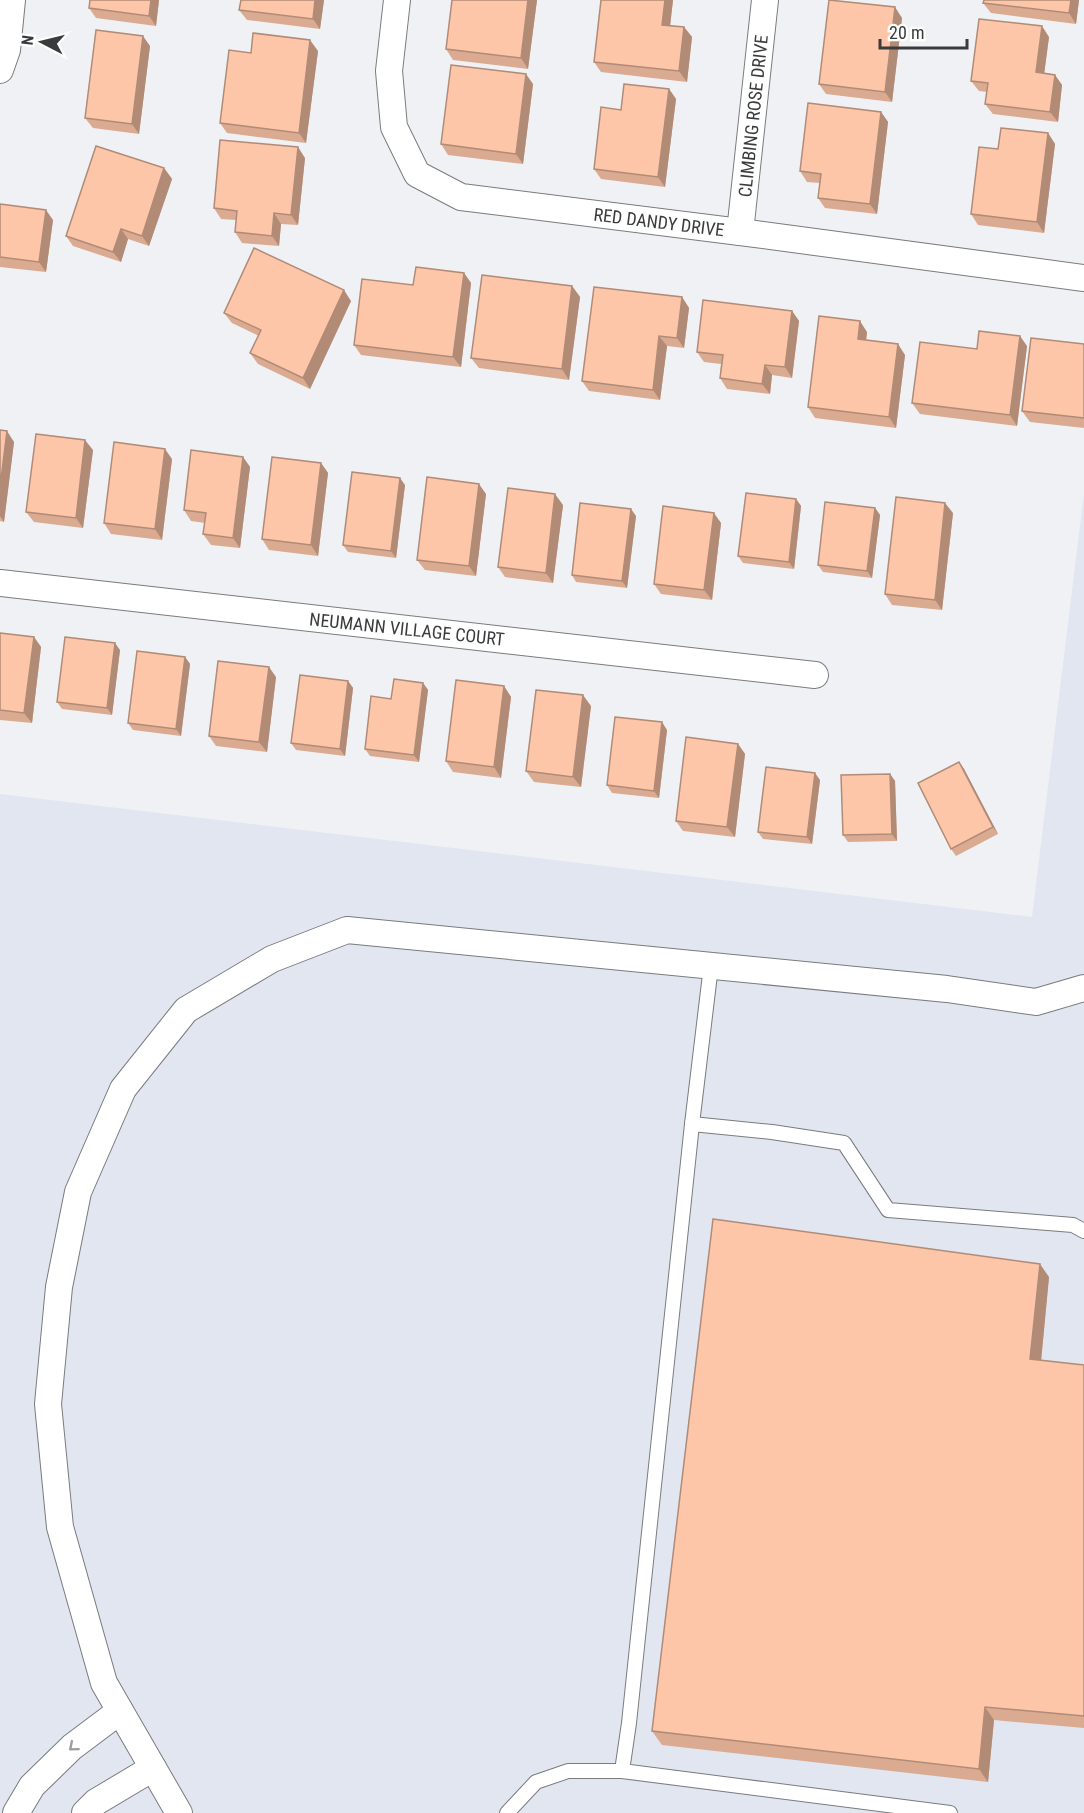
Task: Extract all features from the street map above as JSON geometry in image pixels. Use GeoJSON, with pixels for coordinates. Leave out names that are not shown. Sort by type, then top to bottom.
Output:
{"type":"FeatureCollection","features":[{"type":"Feature","properties":{"kind":"street"},"geometry":{"type":"LineString","coordinates":[[0,70],[7,50],[12,0]]}},
{"type":"Feature","properties":{"kind":"street","name":"RED DANDY DRIVE"},"geometry":{"type":"LineString","coordinates":[[397,0],[389,71],[394,127],[417,174],[461,197],[1084,278]]}},
{"type":"Feature","properties":{"kind":"street","name":"CLIMBING ROSE DRIVE"},"geometry":{"type":"LineString","coordinates":[[740,232],[765,0]]}},
{"type":"Feature","properties":{"kind":"street","name":"NEUMANN VILLAGE COURT"},"geometry":{"type":"LineString","coordinates":[[0,583],[815,675]]}},
{"type":"Feature","properties":{"kind":"street"},"geometry":{"type":"LineString","coordinates":[[179,1813],[104,1683],[60,1527],[48,1404],[59,1287],[78,1192],[123,1089],[186,1010],[272,959],[347,930],[947,990],[1036,1002],[1084,988]]}},
{"type":"Feature","properties":{"kind":"street"},"geometry":{"type":"LineString","coordinates":[[16,1813],[32,1786],[40,1778],[72,1747],[120,1711]]}},
{"type":"Feature","properties":{"kind":"street"},"geometry":{"type":"LineString","coordinates":[[85,1813],[96,1802],[153,1768]]}},
{"type":"Feature","properties":{"kind":"lane"},"geometry":{"type":"LineString","coordinates":[[622,1771],[711,966]]}},
{"type":"Feature","properties":{"kind":"lane"},"geometry":{"type":"LineString","coordinates":[[692,1124],[772,1132],[844,1143],[888,1210],[1073,1225],[1084,1231]]}},
{"type":"Feature","properties":{"kind":"lane"},"geometry":{"type":"LineString","coordinates":[[507,1813],[536,1782],[568,1771],[622,1771],[950,1813]]}},
{"type":"Feature","properties":{"kind":"shaded area"},"geometry":{"type":"Polygon","coordinates":[[[1084,493],[1084,1813],[0,1813],[0,794],[1032,917],[1084,493]]]}},
{"type":"Feature","properties":{"kind":"building"},"geometry":{"type":"Polygon","coordinates":[[[90,0],[151,0],[149,16],[89,8],[90,0]]]}},
{"type":"Feature","properties":{"kind":"building"},"geometry":{"type":"Polygon","coordinates":[[[241,0],[315,0],[313,19],[239,10],[241,0]]]}},
{"type":"Feature","properties":{"kind":"building"},"geometry":{"type":"Polygon","coordinates":[[[452,0],[528,0],[521,58],[446,49],[452,0]]]}},
{"type":"Feature","properties":{"kind":"building"},"geometry":{"type":"Polygon","coordinates":[[[601,0],[665,0],[662,25],[684,27],[679,71],[594,62],[601,0]]]}},
{"type":"Feature","properties":{"kind":"building"},"geometry":{"type":"Polygon","coordinates":[[[829,0],[895,7],[885,92],[819,84],[829,0]]]}},
{"type":"Feature","properties":{"kind":"building"},"geometry":{"type":"Polygon","coordinates":[[[984,0],[1071,0],[1069,13],[983,3],[984,0]]]}},
{"type":"Feature","properties":{"kind":"building"},"geometry":{"type":"Polygon","coordinates":[[[979,19],[1042,26],[1036,72],[1055,75],[1050,112],[985,104],[988,83],[971,81],[979,19]]]}},
{"type":"Feature","properties":{"kind":"building"},"geometry":{"type":"Polygon","coordinates":[[[96,30],[143,36],[132,124],[85,118],[96,30]]]}},
{"type":"Feature","properties":{"kind":"building"},"geometry":{"type":"Polygon","coordinates":[[[253,33],[310,40],[299,133],[220,123],[229,50],[251,53],[253,33]]]}},
{"type":"Feature","properties":{"kind":"building"},"geometry":{"type":"Polygon","coordinates":[[[451,65],[526,74],[516,154],[441,144],[451,65]]]}},
{"type":"Feature","properties":{"kind":"building"},"geometry":{"type":"Polygon","coordinates":[[[624,84],[669,89],[658,177],[594,169],[601,107],[621,110],[624,84]]]}},
{"type":"Feature","properties":{"kind":"building"},"geometry":{"type":"Polygon","coordinates":[[[808,103],[881,112],[870,204],[818,198],[821,174],[800,171],[808,103]]]}},
{"type":"Feature","properties":{"kind":"building"},"geometry":{"type":"Polygon","coordinates":[[[1001,128],[1048,133],[1037,222],[971,214],[979,147],[998,149],[1001,128]]]}},
{"type":"Feature","properties":{"kind":"building"},"geometry":{"type":"Polygon","coordinates":[[[220,140],[298,147],[291,215],[274,213],[272,236],[235,232],[237,211],[214,208],[220,140]]]}},
{"type":"Feature","properties":{"kind":"building"},"geometry":{"type":"Polygon","coordinates":[[[96,146],[164,168],[142,236],[121,229],[113,252],[66,236],[96,146]]]}},
{"type":"Feature","properties":{"kind":"building"},"geometry":{"type":"Polygon","coordinates":[[[0,204],[46,210],[39,262],[0,257],[0,204]]]}},
{"type":"Feature","properties":{"kind":"building"},"geometry":{"type":"Polygon","coordinates":[[[254,248],[344,290],[303,378],[250,353],[261,330],[224,313],[254,248]]]}},
{"type":"Feature","properties":{"kind":"building"},"geometry":{"type":"Polygon","coordinates":[[[416,267],[464,273],[453,357],[354,345],[362,279],[413,285],[416,267]]]}},
{"type":"Feature","properties":{"kind":"building"},"geometry":{"type":"Polygon","coordinates":[[[482,275],[572,286],[562,369],[471,358],[482,275]]]}},
{"type":"Feature","properties":{"kind":"building"},"geometry":{"type":"Polygon","coordinates":[[[594,287],[682,297],[677,338],[659,336],[653,390],[582,381],[594,287]]]}},
{"type":"Feature","properties":{"kind":"building"},"geometry":{"type":"Polygon","coordinates":[[[703,300],[792,311],[785,367],[765,365],[762,384],[720,378],[723,355],[697,352],[703,300]]]}},
{"type":"Feature","properties":{"kind":"building"},"geometry":{"type":"Polygon","coordinates":[[[819,316],[860,321],[858,339],[898,344],[889,417],[808,407],[819,316]]]}},
{"type":"Feature","properties":{"kind":"building"},"geometry":{"type":"Polygon","coordinates":[[[979,331],[1020,336],[1010,415],[912,403],[920,342],[977,349],[979,331]]]}},
{"type":"Feature","properties":{"kind":"building"},"geometry":{"type":"Polygon","coordinates":[[[1031,338],[1084,344],[1084,418],[1022,411],[1031,338]]]}},
{"type":"Feature","properties":{"kind":"building"},"geometry":{"type":"Polygon","coordinates":[[[0,430],[7,431],[0,487],[0,430]]]}},
{"type":"Feature","properties":{"kind":"building"},"geometry":{"type":"Polygon","coordinates":[[[36,434],[85,440],[76,518],[26,512],[36,434]]]}},
{"type":"Feature","properties":{"kind":"building"},"geometry":{"type":"Polygon","coordinates":[[[114,442],[165,449],[155,529],[104,523],[114,442]]]}},
{"type":"Feature","properties":{"kind":"building"},"geometry":{"type":"Polygon","coordinates":[[[191,450],[243,457],[233,538],[203,534],[206,513],[184,510],[191,450]]]}},
{"type":"Feature","properties":{"kind":"building"},"geometry":{"type":"Polygon","coordinates":[[[272,457],[321,463],[311,545],[262,539],[272,457]]]}},
{"type":"Feature","properties":{"kind":"building"},"geometry":{"type":"Polygon","coordinates":[[[352,472],[400,478],[391,551],[343,545],[352,472]]]}},
{"type":"Feature","properties":{"kind":"building"},"geometry":{"type":"Polygon","coordinates":[[[427,477],[479,484],[469,566],[417,560],[427,477]]]}},
{"type":"Feature","properties":{"kind":"building"},"geometry":{"type":"Polygon","coordinates":[[[508,488],[555,494],[546,573],[498,567],[508,488]]]}},
{"type":"Feature","properties":{"kind":"building"},"geometry":{"type":"Polygon","coordinates":[[[746,493],[796,499],[789,562],[738,556],[746,493]]]}},
{"type":"Feature","properties":{"kind":"building"},"geometry":{"type":"Polygon","coordinates":[[[896,497],[945,503],[935,600],[885,594],[896,497]]]}},
{"type":"Feature","properties":{"kind":"building"},"geometry":{"type":"Polygon","coordinates":[[[825,502],[875,508],[867,571],[818,565],[825,502]]]}},
{"type":"Feature","properties":{"kind":"building"},"geometry":{"type":"Polygon","coordinates":[[[580,503],[631,509],[622,581],[572,575],[580,503]]]}},
{"type":"Feature","properties":{"kind":"building"},"geometry":{"type":"Polygon","coordinates":[[[663,506],[714,513],[704,590],[654,584],[663,506]]]}},
{"type":"Feature","properties":{"kind":"building"},"geometry":{"type":"Polygon","coordinates":[[[0,633],[34,637],[24,713],[0,710],[0,633]]]}},
{"type":"Feature","properties":{"kind":"building"},"geometry":{"type":"Polygon","coordinates":[[[65,637],[115,643],[107,708],[57,702],[65,637]]]}},
{"type":"Feature","properties":{"kind":"building"},"geometry":{"type":"Polygon","coordinates":[[[137,651],[185,657],[176,729],[128,723],[137,651]]]}},
{"type":"Feature","properties":{"kind":"building"},"geometry":{"type":"Polygon","coordinates":[[[218,661],[269,667],[259,742],[209,736],[218,661]]]}},
{"type":"Feature","properties":{"kind":"building"},"geometry":{"type":"Polygon","coordinates":[[[300,675],[348,681],[340,749],[291,743],[300,675]]]}},
{"type":"Feature","properties":{"kind":"building"},"geometry":{"type":"Polygon","coordinates":[[[394,679],[423,683],[414,755],[365,749],[371,696],[391,699],[394,679]]]}},
{"type":"Feature","properties":{"kind":"building"},"geometry":{"type":"Polygon","coordinates":[[[456,680],[504,686],[494,767],[446,761],[456,680]]]}},
{"type":"Feature","properties":{"kind":"building"},"geometry":{"type":"Polygon","coordinates":[[[536,690],[583,695],[573,777],[526,771],[536,690]]]}},
{"type":"Feature","properties":{"kind":"building"},"geometry":{"type":"Polygon","coordinates":[[[615,717],[662,722],[654,791],[607,785],[615,717]]]}},
{"type":"Feature","properties":{"kind":"building"},"geometry":{"type":"Polygon","coordinates":[[[686,737],[738,744],[727,827],[676,821],[686,737]]]}},
{"type":"Feature","properties":{"kind":"building"},"geometry":{"type":"Polygon","coordinates":[[[959,762],[993,827],[951,849],[918,783],[959,762]]]}},
{"type":"Feature","properties":{"kind":"building"},"geometry":{"type":"Polygon","coordinates":[[[766,767],[815,773],[807,837],[758,832],[766,767]]]}},
{"type":"Feature","properties":{"kind":"building"},"geometry":{"type":"Polygon","coordinates":[[[890,774],[892,834],[843,835],[841,775],[890,774]]]}},
{"type":"Feature","properties":{"kind":"building"},"geometry":{"type":"Polygon","coordinates":[[[713,1219],[1040,1264],[1030,1359],[1084,1365],[1084,1716],[985,1707],[979,1769],[652,1731],[713,1219]]]}}]}
